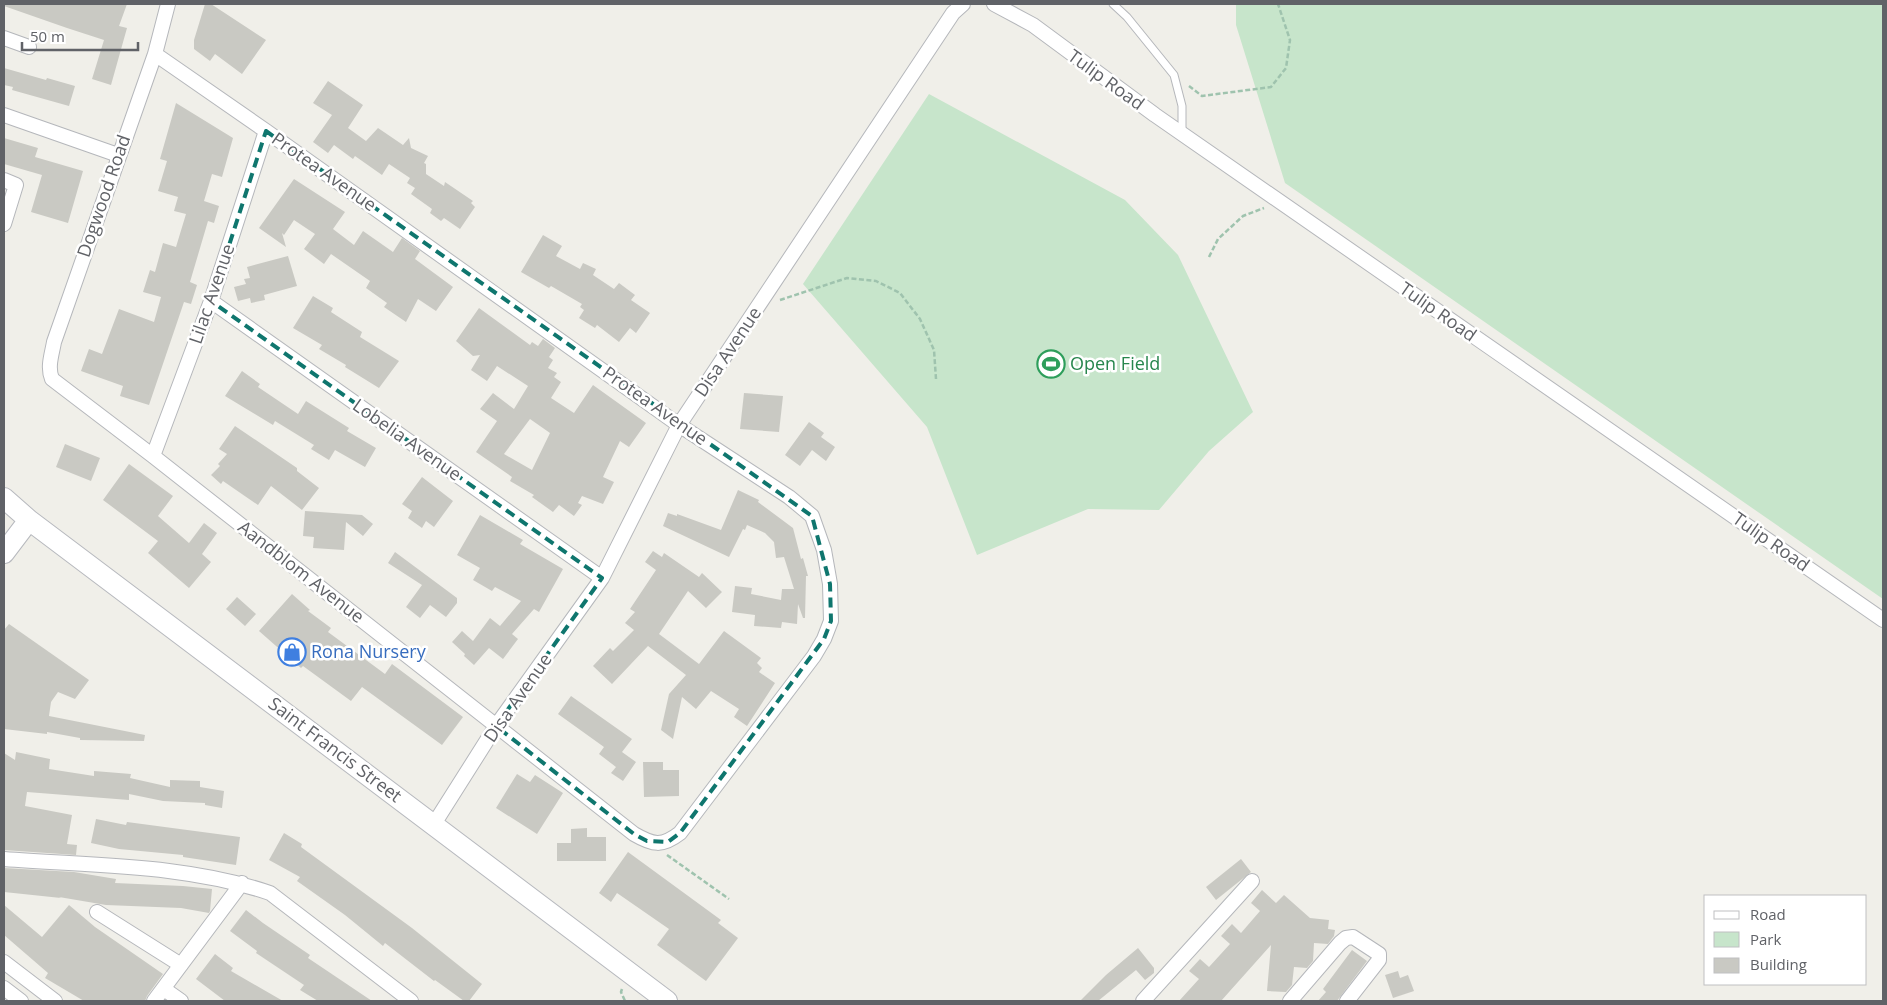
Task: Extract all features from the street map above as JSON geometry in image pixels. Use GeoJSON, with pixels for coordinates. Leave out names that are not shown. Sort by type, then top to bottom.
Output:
{"type":"FeatureCollection","features":[{"type":"Feature","properties":{"kind":"street","name":"Dogwood Road"},"geometry":{"type":"LineString","coordinates":[[60,386],[52,379],[50,373],[54,342],[155,54],[168,4]]}},
{"type":"Feature","properties":{"kind":"street","name":"Tulip Road"},"geometry":{"type":"LineString","coordinates":[[994,4],[1033,25],[1182,134],[1883,620]]}},
{"type":"Feature","properties":{"kind":"street","name":"Disa Avenue"},"geometry":{"type":"LineString","coordinates":[[434,824],[496,726],[558,643],[602,578],[679,425],[958,8]]}},
{"type":"Feature","properties":{"kind":"street"},"geometry":{"type":"LineString","coordinates":[[4,38],[29,47]]}},
{"type":"Feature","properties":{"kind":"street","name":"Protea Avenue"},"geometry":{"type":"LineString","coordinates":[[155,54],[679,425],[789,496],[812,516],[824,550],[830,584],[831,621],[824,639],[814,656],[680,833],[668,842],[647,842]]}},
{"type":"Feature","properties":{"kind":"street"},"geometry":{"type":"LineString","coordinates":[[4,115],[118,155]]}},
{"type":"Feature","properties":{"kind":"street","name":"Lilac Avenue"},"geometry":{"type":"LineString","coordinates":[[153,456],[211,301],[266,131]]}},
{"type":"Feature","properties":{"kind":"street"},"geometry":{"type":"LineString","coordinates":[[4,180],[16,185],[4,224]]}},
{"type":"Feature","properties":{"kind":"street","name":"Lobelia Avenue"},"geometry":{"type":"LineString","coordinates":[[211,301],[602,578]]}},
{"type":"Feature","properties":{"kind":"street","name":"Aandblom Avenue"},"geometry":{"type":"LineString","coordinates":[[60,386],[153,456],[634,834],[647,842]]}},
{"type":"Feature","properties":{"kind":"street","name":"Saint Francis Street"},"geometry":{"type":"LineString","coordinates":[[4,498],[29,520],[667,1001]]}},
{"type":"Feature","properties":{"kind":"street"},"geometry":{"type":"LineString","coordinates":[[4,553],[29,520]]}},
{"type":"Feature","properties":{"kind":"street"},"geometry":{"type":"LineString","coordinates":[[4,859],[157,868],[242,884],[270,893],[411,1001]]}},
{"type":"Feature","properties":{"kind":"street"},"geometry":{"type":"LineString","coordinates":[[1142,1001],[1252,881]]}},
{"type":"Feature","properties":{"kind":"street"},"geometry":{"type":"LineString","coordinates":[[154,1001],[242,884]]}},
{"type":"Feature","properties":{"kind":"street"},"geometry":{"type":"LineString","coordinates":[[97,912],[181,965]]}},
{"type":"Feature","properties":{"kind":"street"},"geometry":{"type":"LineString","coordinates":[[1290,1001],[1346,938],[1353,937],[1379,954],[1380,960],[1347,1001]]}},
{"type":"Feature","properties":{"kind":"street"},"geometry":{"type":"LineString","coordinates":[[4,962],[55,1001]]}},
{"type":"Feature","properties":{"kind":"street"},"geometry":{"type":"LineString","coordinates":[[164,989],[181,1001]]}},
{"type":"Feature","properties":{"kind":"lane"},"geometry":{"type":"LineString","coordinates":[[1113,4],[1127,17],[1174,75],[1182,106],[1182,134]]}},
{"type":"Feature","properties":{"kind":"path"},"geometry":{"type":"LineString","coordinates":[[1174,75],[1202,96],[1270,87],[1286,68],[1290,40],[1278,4]]}},
{"type":"Feature","properties":{"kind":"path"},"geometry":{"type":"LineString","coordinates":[[1209,257],[1218,239],[1243,216],[1279,201]]}},
{"type":"Feature","properties":{"kind":"path"},"geometry":{"type":"LineString","coordinates":[[757,307],[847,278],[876,281],[900,293],[920,319],[934,350],[936,379]]}},
{"type":"Feature","properties":{"kind":"path"},"geometry":{"type":"LineString","coordinates":[[647,842],[729,899]]}},
{"type":"Feature","properties":{"kind":"highlighted area"},"geometry":{"type":"Polygon","coordinates":[[[266,131],[812,516],[830,584],[831,621],[824,639],[680,833],[668,842],[647,841],[634,834],[496,726],[602,578],[211,301],[266,131]]]}},
{"type":"Feature","properties":{"kind":"green space"},"geometry":{"type":"Polygon","coordinates":[[[1236,4],[1883,4],[1883,599],[1285,183],[1236,25],[1236,4]]]}},
{"type":"Feature","properties":{"kind":"green space","name":"Open Field"},"geometry":{"type":"Polygon","coordinates":[[[929,94],[1125,200],[1178,255],[1253,412],[1209,451],[1159,510],[1088,509],[977,555],[927,427],[803,284],[929,94]]]}},
{"type":"Feature","properties":{"kind":"building"},"geometry":{"type":"Polygon","coordinates":[[[4,4],[127,4],[119,26],[127,28],[111,85],[92,79],[104,40],[4,6],[4,4]]]}},
{"type":"Feature","properties":{"kind":"building"},"geometry":{"type":"Polygon","coordinates":[[[205,4],[211,4],[266,40],[242,74],[215,54],[210,61],[194,49],[194,40],[205,4]]]}},
{"type":"Feature","properties":{"kind":"building"},"geometry":{"type":"Polygon","coordinates":[[[4,68],[75,86],[69,106],[12,90],[13,87],[4,85],[4,68]]]}},
{"type":"Feature","properties":{"kind":"building"},"geometry":{"type":"Polygon","coordinates":[[[328,81],[363,105],[348,128],[366,141],[378,128],[403,145],[409,138],[411,148],[428,156],[424,163],[426,164],[426,174],[444,186],[445,182],[473,201],[471,203],[475,207],[460,229],[444,218],[441,221],[430,213],[432,209],[411,194],[415,188],[407,183],[410,178],[389,164],[382,175],[355,156],[353,159],[334,145],[328,153],[313,142],[332,115],[313,103],[328,81]]]}},
{"type":"Feature","properties":{"kind":"building"},"geometry":{"type":"Polygon","coordinates":[[[176,103],[233,138],[222,177],[212,174],[204,201],[219,206],[214,223],[208,221],[190,282],[197,285],[191,304],[184,302],[149,405],[120,396],[123,386],[81,371],[89,349],[102,354],[119,309],[154,322],[161,297],[143,292],[150,270],[155,272],[163,243],[176,247],[186,214],[174,211],[178,197],[158,191],[167,161],[160,159],[176,103]]]}},
{"type":"Feature","properties":{"kind":"building"},"geometry":{"type":"Polygon","coordinates":[[[4,138],[38,148],[35,157],[83,171],[68,223],[31,212],[42,175],[4,164],[4,138]]]}},
{"type":"Feature","properties":{"kind":"building"},"geometry":{"type":"Polygon","coordinates":[[[294,179],[345,212],[333,229],[354,245],[363,231],[393,252],[402,238],[420,251],[415,259],[453,287],[436,311],[418,299],[406,322],[384,307],[387,303],[366,288],[370,281],[331,254],[324,264],[304,249],[315,234],[294,220],[284,235],[282,233],[286,247],[259,228],[294,179]]]}},
{"type":"Feature","properties":{"kind":"building"},"geometry":{"type":"Polygon","coordinates":[[[543,235],[562,246],[556,256],[580,269],[583,263],[596,269],[593,275],[614,289],[619,283],[635,295],[631,300],[650,313],[636,333],[630,328],[619,342],[597,325],[595,328],[579,318],[584,310],[580,307],[582,304],[551,286],[549,288],[521,272],[543,235]]]}},
{"type":"Feature","properties":{"kind":"building"},"geometry":{"type":"Polygon","coordinates":[[[288,256],[297,286],[264,295],[265,300],[251,303],[250,298],[238,301],[234,287],[246,284],[244,279],[250,278],[247,267],[288,256]]]}},
{"type":"Feature","properties":{"kind":"building"},"geometry":{"type":"Polygon","coordinates":[[[313,296],[333,308],[331,312],[362,332],[360,337],[399,361],[379,388],[319,349],[322,345],[293,328],[313,296]]]}},
{"type":"Feature","properties":{"kind":"building"},"geometry":{"type":"Polygon","coordinates":[[[479,308],[530,345],[532,342],[538,346],[543,339],[555,348],[549,357],[553,360],[548,368],[557,373],[554,377],[561,382],[551,398],[574,413],[593,385],[646,423],[629,447],[620,441],[603,477],[614,482],[603,504],[582,496],[578,503],[582,505],[574,516],[559,505],[553,512],[532,497],[534,495],[510,481],[512,477],[476,452],[497,421],[480,409],[493,393],[514,409],[528,386],[497,366],[487,381],[471,370],[480,355],[473,356],[456,341],[479,308]],[[530,419],[504,454],[532,470],[550,433],[530,419]]]}},
{"type":"Feature","properties":{"kind":"building"},"geometry":{"type":"Polygon","coordinates":[[[242,371],[260,384],[258,387],[298,414],[306,401],[349,428],[347,431],[376,448],[365,467],[335,450],[329,460],[311,449],[314,445],[275,421],[273,425],[225,396],[242,371]]]}},
{"type":"Feature","properties":{"kind":"building"},"geometry":{"type":"Polygon","coordinates":[[[744,393],[783,396],[779,432],[740,429],[744,393]]]}},
{"type":"Feature","properties":{"kind":"building"},"geometry":{"type":"Polygon","coordinates":[[[809,422],[824,433],[821,437],[835,447],[826,461],[812,450],[800,466],[785,455],[809,422]]]}},
{"type":"Feature","properties":{"kind":"building"},"geometry":{"type":"Polygon","coordinates":[[[235,426],[297,468],[297,471],[319,488],[302,510],[271,486],[258,505],[223,481],[221,484],[211,475],[220,466],[218,464],[227,454],[219,449],[235,426]]]}},
{"type":"Feature","properties":{"kind":"building"},"geometry":{"type":"Polygon","coordinates":[[[65,444],[100,458],[91,481],[56,467],[65,444]]]}},
{"type":"Feature","properties":{"kind":"building"},"geometry":{"type":"Polygon","coordinates":[[[129,464],[173,496],[158,516],[189,543],[204,523],[217,533],[202,554],[211,562],[189,588],[148,553],[158,541],[103,500],[129,464]]]}},
{"type":"Feature","properties":{"kind":"building"},"geometry":{"type":"Polygon","coordinates":[[[422,477],[453,501],[434,527],[426,521],[422,528],[408,518],[412,511],[402,504],[422,477]]]}},
{"type":"Feature","properties":{"kind":"building"},"geometry":{"type":"Polygon","coordinates":[[[738,490],[759,500],[758,502],[793,528],[801,559],[803,558],[808,576],[806,576],[805,618],[803,618],[798,604],[797,624],[782,622],[781,628],[754,626],[755,615],[732,612],[735,586],[752,588],[751,594],[781,600],[782,589],[794,589],[784,557],[776,558],[774,542],[765,533],[747,525],[745,530],[743,529],[729,557],[663,526],[668,513],[677,516],[677,514],[721,530],[738,490]]]}},
{"type":"Feature","properties":{"kind":"building"},"geometry":{"type":"Polygon","coordinates":[[[305,511],[362,515],[373,524],[363,536],[346,522],[344,550],[313,548],[314,537],[303,536],[305,511]]]}},
{"type":"Feature","properties":{"kind":"building"},"geometry":{"type":"Polygon","coordinates":[[[480,515],[523,540],[520,544],[563,569],[539,612],[534,609],[512,634],[518,639],[503,659],[489,648],[474,665],[452,642],[462,631],[473,641],[490,618],[500,626],[521,601],[495,587],[492,591],[473,580],[480,568],[457,555],[480,515]]]}},
{"type":"Feature","properties":{"kind":"building"},"geometry":{"type":"Polygon","coordinates":[[[653,551],[662,557],[664,553],[699,577],[702,573],[722,592],[706,608],[688,591],[659,634],[699,664],[724,631],[761,658],[757,663],[762,668],[759,672],[775,683],[747,726],[734,717],[739,709],[711,691],[696,709],[682,697],[673,739],[661,730],[669,694],[686,675],[648,646],[612,684],[593,666],[610,648],[613,651],[634,630],[625,623],[635,612],[630,609],[656,570],[645,562],[653,551]]]}},
{"type":"Feature","properties":{"kind":"building"},"geometry":{"type":"Polygon","coordinates":[[[395,552],[457,598],[457,603],[446,617],[430,605],[420,618],[406,607],[422,585],[388,563],[395,552]]]}},
{"type":"Feature","properties":{"kind":"building"},"geometry":{"type":"Polygon","coordinates":[[[292,594],[310,610],[308,611],[331,628],[328,632],[385,674],[392,664],[463,717],[442,745],[362,687],[351,701],[303,666],[301,668],[259,631],[292,594]]]}},
{"type":"Feature","properties":{"kind":"building"},"geometry":{"type":"Polygon","coordinates":[[[237,597],[256,614],[245,626],[226,609],[237,597]]]}},
{"type":"Feature","properties":{"kind":"building"},"geometry":{"type":"Polygon","coordinates":[[[9,624],[89,680],[75,699],[58,692],[51,702],[49,716],[145,735],[144,741],[80,740],[80,738],[47,732],[47,734],[4,729],[4,630],[9,624]]]}},
{"type":"Feature","properties":{"kind":"building"},"geometry":{"type":"Polygon","coordinates":[[[571,696],[632,739],[622,752],[636,762],[623,781],[611,773],[616,767],[599,754],[604,747],[558,714],[571,696]]]}},
{"type":"Feature","properties":{"kind":"building"},"geometry":{"type":"Polygon","coordinates":[[[16,752],[50,759],[49,769],[94,776],[94,771],[131,774],[130,778],[170,787],[170,780],[200,781],[200,787],[224,791],[222,808],[205,805],[205,803],[163,801],[129,794],[129,800],[27,792],[25,806],[72,815],[67,844],[77,845],[76,855],[4,850],[4,753],[15,760],[16,752]]]}},
{"type":"Feature","properties":{"kind":"building"},"geometry":{"type":"Polygon","coordinates":[[[643,762],[663,762],[663,770],[679,770],[679,796],[644,797],[643,762]]]}},
{"type":"Feature","properties":{"kind":"building"},"geometry":{"type":"Polygon","coordinates":[[[517,774],[530,782],[535,775],[563,793],[537,834],[496,808],[517,774]]]}},
{"type":"Feature","properties":{"kind":"building"},"geometry":{"type":"Polygon","coordinates":[[[96,819],[126,825],[127,822],[240,837],[236,865],[183,857],[183,855],[119,849],[91,843],[96,819]]]}},
{"type":"Feature","properties":{"kind":"building"},"geometry":{"type":"Polygon","coordinates":[[[587,828],[587,837],[606,837],[606,861],[557,861],[557,843],[571,843],[571,829],[587,828]]]}},
{"type":"Feature","properties":{"kind":"building"},"geometry":{"type":"Polygon","coordinates":[[[284,833],[302,844],[301,847],[412,928],[482,984],[469,1001],[464,1001],[434,981],[385,943],[383,946],[345,915],[297,881],[300,877],[269,860],[284,833]]]}},
{"type":"Feature","properties":{"kind":"building"},"geometry":{"type":"Polygon","coordinates":[[[628,852],[721,920],[718,923],[738,938],[706,981],[657,945],[669,929],[617,893],[611,902],[599,893],[628,852]]]}},
{"type":"Feature","properties":{"kind":"building"},"geometry":{"type":"Polygon","coordinates":[[[1241,859],[1251,872],[1216,900],[1206,887],[1241,859]]]}},
{"type":"Feature","properties":{"kind":"building"},"geometry":{"type":"Polygon","coordinates":[[[4,868],[74,872],[116,879],[115,883],[212,889],[210,911],[209,913],[181,908],[106,905],[59,897],[61,898],[4,892],[4,868]]]}},
{"type":"Feature","properties":{"kind":"building"},"geometry":{"type":"Polygon","coordinates":[[[1262,890],[1276,903],[1284,895],[1310,918],[1329,920],[1328,929],[1335,930],[1334,936],[1328,944],[1314,943],[1313,961],[1307,968],[1294,967],[1292,985],[1286,992],[1267,991],[1271,945],[1221,1001],[1179,1001],[1199,979],[1189,971],[1200,959],[1209,967],[1230,944],[1221,936],[1232,924],[1241,933],[1260,911],[1251,903],[1262,890]]]}},
{"type":"Feature","properties":{"kind":"building"},"geometry":{"type":"Polygon","coordinates":[[[4,905],[42,937],[69,905],[95,927],[163,974],[145,1001],[84,1001],[45,978],[48,973],[4,935],[4,905]]]}},
{"type":"Feature","properties":{"kind":"building"},"geometry":{"type":"Polygon","coordinates":[[[246,910],[310,955],[308,958],[372,1001],[318,1001],[300,990],[304,985],[256,953],[257,951],[230,931],[246,910]]]}},
{"type":"Feature","properties":{"kind":"building"},"geometry":{"type":"Polygon","coordinates":[[[1138,948],[1154,968],[1154,973],[1145,980],[1136,970],[1098,1001],[1080,1001],[1106,975],[1138,948]]]}},
{"type":"Feature","properties":{"kind":"building"},"geometry":{"type":"Polygon","coordinates":[[[1352,950],[1367,961],[1337,1001],[1318,1001],[1326,992],[1323,989],[1352,950]]]}},
{"type":"Feature","properties":{"kind":"building"},"geometry":{"type":"Polygon","coordinates":[[[215,954],[233,968],[231,971],[283,1001],[225,1001],[196,979],[215,954]]]}},
{"type":"Feature","properties":{"kind":"building"},"geometry":{"type":"Polygon","coordinates":[[[1398,971],[1400,978],[1408,975],[1414,991],[1393,998],[1385,975],[1398,971]]]}},
{"type":"Feature","properties":{"kind":"place","name":"Open Field"},"geometry":{"type":"Point","coordinates":[1051,364]}},
{"type":"Feature","properties":{"kind":"place","name":"Rona Nursery"},"geometry":{"type":"Point","coordinates":[292,652]}}]}
